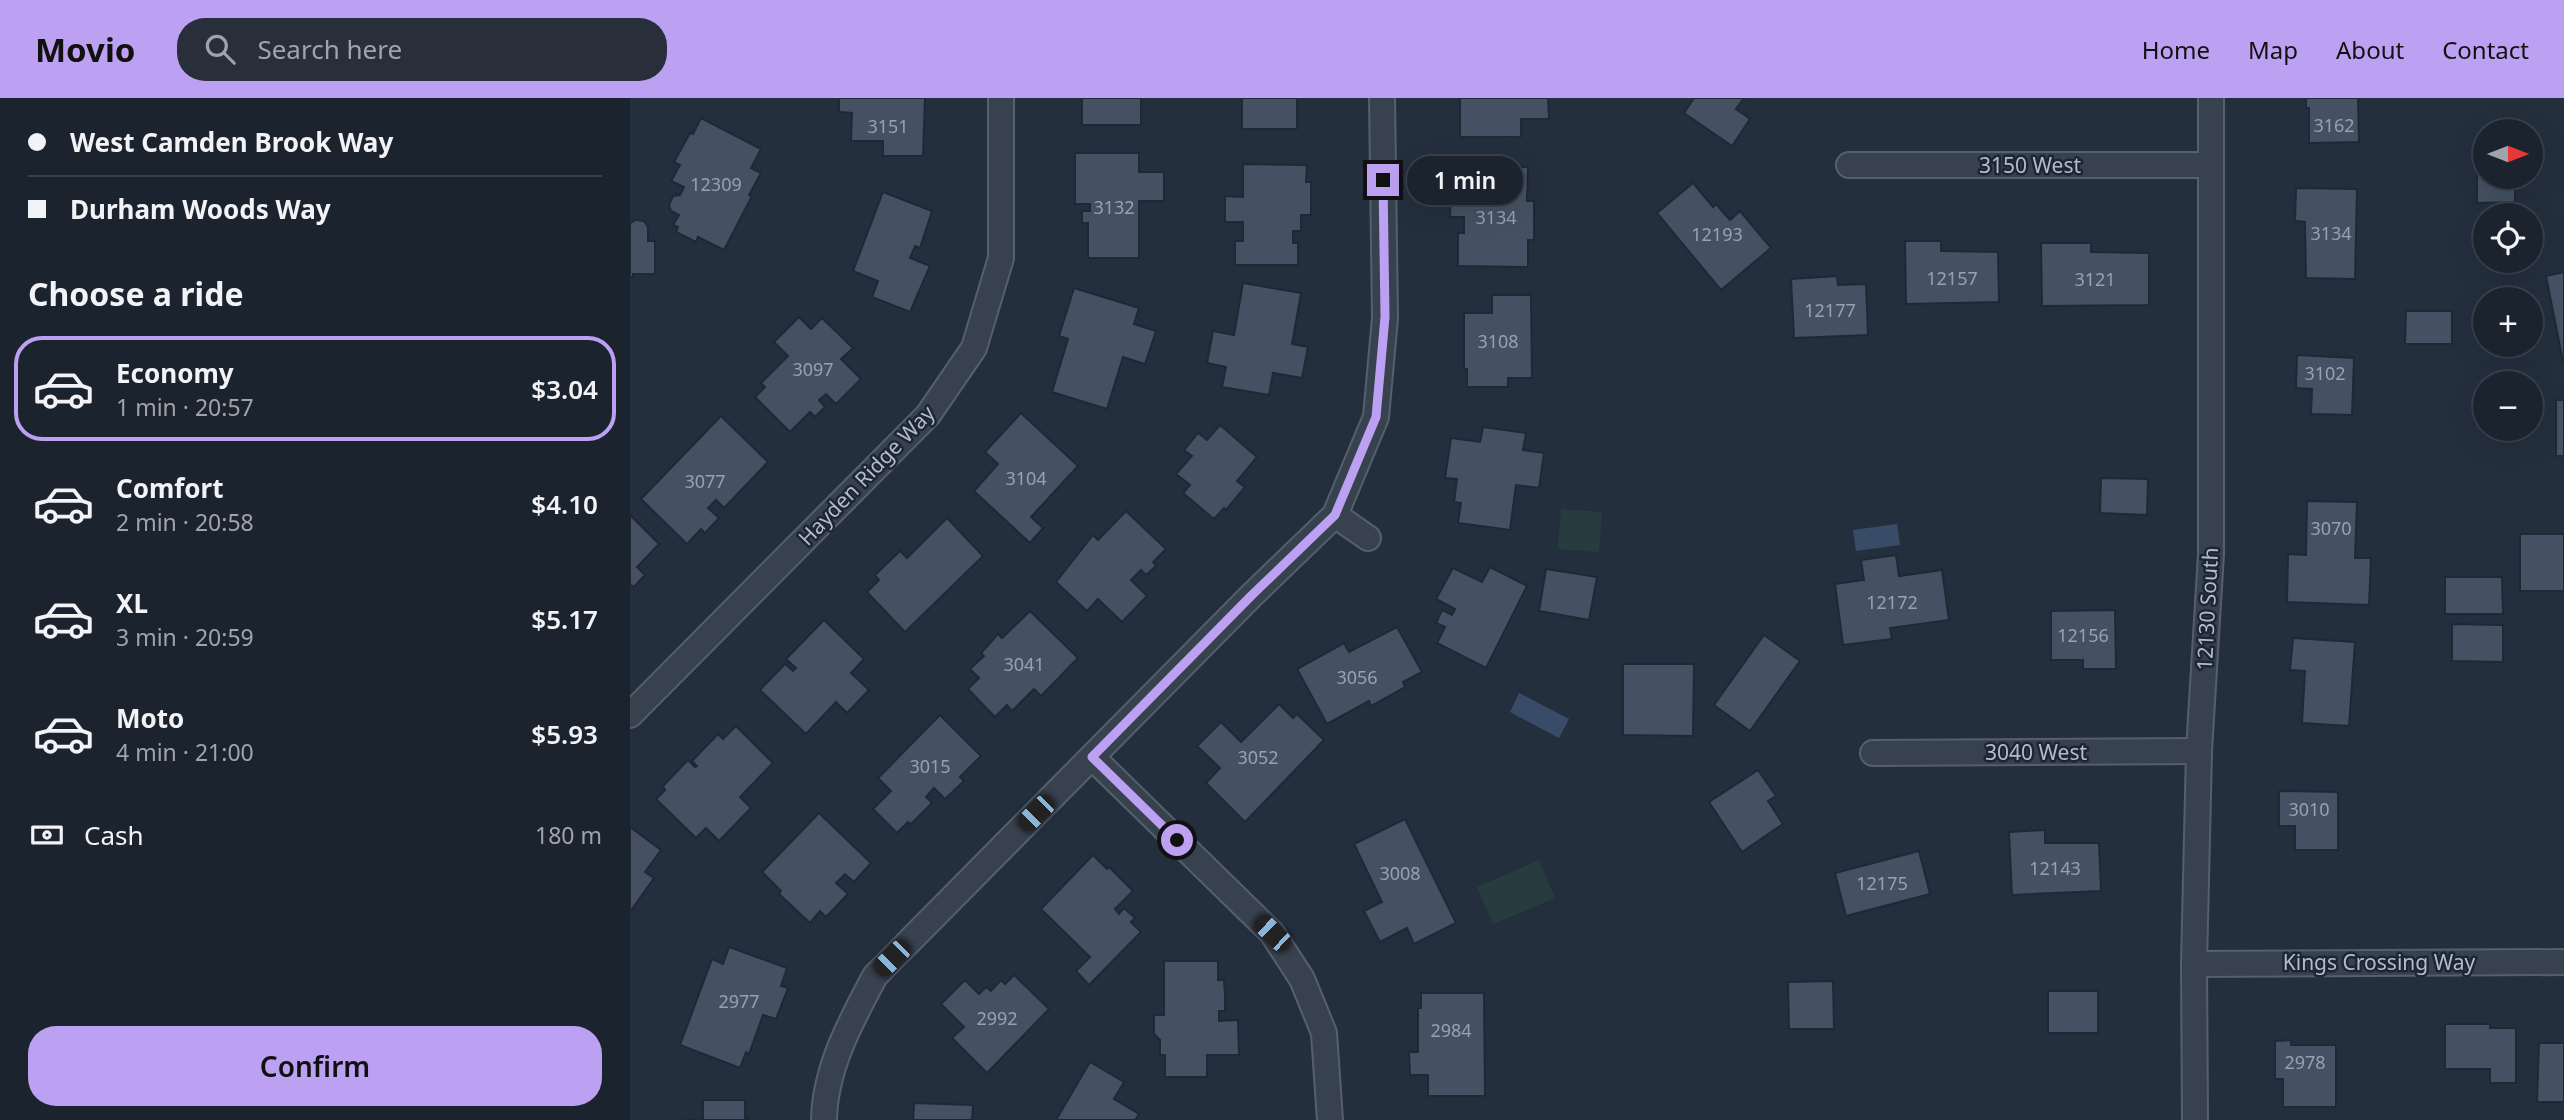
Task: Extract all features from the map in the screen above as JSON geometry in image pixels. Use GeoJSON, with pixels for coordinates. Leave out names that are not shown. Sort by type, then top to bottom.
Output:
{"type":"FeatureCollection","features":[{"type":"Feature","properties":{"kind":"street","name":"Hayden Ridge Way"},"geometry":{"type":"LineString","coordinates":[[630,715],[928,415],[974,348],[1001,258],[1001,98]]}},
{"type":"Feature","properties":{"kind":"street"},"geometry":{"type":"LineString","coordinates":[[824,1120],[824,1102],[841,1040],[874,976],[1252,595],[1335,515],[1376,417],[1385,317],[1382,98]]}},
{"type":"Feature","properties":{"kind":"street","name":"12130 South"},"geometry":{"type":"LineString","coordinates":[[2195,1120],[2194,964],[2199,751],[2211,554],[2211,98]]}},
{"type":"Feature","properties":{"kind":"street","name":"3150 West"},"geometry":{"type":"LineString","coordinates":[[1849,166],[2210,165]]}},
{"type":"Feature","properties":{"kind":"street"},"geometry":{"type":"LineString","coordinates":[[1335,515],[1368,538]]}},
{"type":"Feature","properties":{"kind":"street","name":"3040 West"},"geometry":{"type":"LineString","coordinates":[[1873,752],[2199,751]]}},
{"type":"Feature","properties":{"kind":"street"},"geometry":{"type":"LineString","coordinates":[[1092,757],[1272,933],[1302,979],[1324,1033],[1330,1120]]}},
{"type":"Feature","properties":{"kind":"street","name":"Kings Crossing Way"},"geometry":{"type":"LineString","coordinates":[[2194,964],[2564,962]]}},
{"type":"Feature","properties":{"kind":"green space"},"geometry":{"type":"Polygon","coordinates":[[[1561,509],[1602,512],[1599,552],[1558,549],[1561,509]]]}},
{"type":"Feature","properties":{"kind":"green space"},"geometry":{"type":"Polygon","coordinates":[[[1539,860],[1555,898],[1493,924],[1477,887],[1539,860]]]}},
{"type":"Feature","properties":{"kind":"water"},"geometry":{"type":"Polygon","coordinates":[[[1897,524],[1900,545],[1856,551],[1853,530],[1897,524]]]}},
{"type":"Feature","properties":{"kind":"water"},"geometry":{"type":"Polygon","coordinates":[[[1519,693],[1569,719],[1559,738],[1510,712],[1519,693]]]}},
{"type":"Feature","properties":{"kind":"building"},"geometry":{"type":"Polygon","coordinates":[[[839,98],[925,98],[923,156],[883,156],[883,141],[851,141],[852,113],[839,112],[839,98]]]}},
{"type":"Feature","properties":{"kind":"building"},"geometry":{"type":"Polygon","coordinates":[[[1082,98],[1141,98],[1141,125],[1082,125],[1082,98]]]}},
{"type":"Feature","properties":{"kind":"building"},"geometry":{"type":"Polygon","coordinates":[[[1242,98],[1297,98],[1297,129],[1242,129],[1242,98]]]}},
{"type":"Feature","properties":{"kind":"building"},"geometry":{"type":"Polygon","coordinates":[[[1460,98],[1548,98],[1549,119],[1521,119],[1521,137],[1460,137],[1460,98]]]}},
{"type":"Feature","properties":{"kind":"building"},"geometry":{"type":"Polygon","coordinates":[[[1694,98],[1744,98],[1736,109],[1750,119],[1732,146],[1684,113],[1694,98]]]}},
{"type":"Feature","properties":{"kind":"building"},"geometry":{"type":"Polygon","coordinates":[[[2306,98],[2358,98],[2359,142],[2309,143],[2309,108],[2306,108],[2306,98]]]}},
{"type":"Feature","properties":{"kind":"building"},"geometry":{"type":"Polygon","coordinates":[[[701,118],[761,149],[751,168],[761,173],[724,250],[698,237],[696,242],[676,232],[678,227],[673,225],[679,215],[671,211],[669,205],[673,196],[680,195],[684,187],[671,181],[680,165],[674,162],[701,118]]]}},
{"type":"Feature","properties":{"kind":"building"},"geometry":{"type":"Polygon","coordinates":[[[1075,153],[1139,153],[1139,172],[1164,172],[1164,201],[1139,201],[1139,258],[1088,258],[1088,223],[1082,223],[1082,211],[1090,211],[1090,204],[1075,204],[1075,153]]]}},
{"type":"Feature","properties":{"kind":"building"},"geometry":{"type":"Polygon","coordinates":[[[1243,164],[1307,165],[1306,182],[1311,182],[1311,215],[1301,215],[1301,231],[1293,231],[1293,243],[1298,243],[1298,265],[1235,265],[1235,241],[1243,241],[1243,222],[1225,222],[1225,196],[1243,197],[1243,164]]]}},
{"type":"Feature","properties":{"kind":"building"},"geometry":{"type":"Polygon","coordinates":[[[1451,167],[1528,167],[1527,201],[1534,201],[1534,240],[1528,240],[1528,267],[1458,266],[1458,233],[1464,233],[1464,217],[1450,217],[1451,167]]]}},
{"type":"Feature","properties":{"kind":"building"},"geometry":{"type":"Polygon","coordinates":[[[1693,183],[1713,207],[1716,204],[1730,220],[1740,211],[1771,248],[1721,290],[1657,213],[1693,183]]]}},
{"type":"Feature","properties":{"kind":"building"},"geometry":{"type":"Polygon","coordinates":[[[2296,188],[2357,189],[2355,279],[2306,278],[2305,222],[2295,221],[2296,188]]]}},
{"type":"Feature","properties":{"kind":"building"},"geometry":{"type":"Polygon","coordinates":[[[2477,189],[2515,189],[2515,202],[2477,203],[2477,189]]]}},
{"type":"Feature","properties":{"kind":"building"},"geometry":{"type":"Polygon","coordinates":[[[883,192],[932,211],[920,248],[915,246],[910,258],[930,266],[910,312],[872,297],[878,281],[853,271],[883,192]]]}},
{"type":"Feature","properties":{"kind":"building"},"geometry":{"type":"Polygon","coordinates":[[[635,220],[644,221],[648,227],[648,241],[655,241],[655,274],[633,274],[633,277],[630,277],[630,224],[635,220]]]}},
{"type":"Feature","properties":{"kind":"building"},"geometry":{"type":"Polygon","coordinates":[[[1905,241],[1941,241],[1941,251],[1998,252],[1999,302],[1906,304],[1905,241]]]}},
{"type":"Feature","properties":{"kind":"building"},"geometry":{"type":"Polygon","coordinates":[[[2041,243],[2091,243],[2091,252],[2149,253],[2149,305],[2042,306],[2041,243]]]}},
{"type":"Feature","properties":{"kind":"building"},"geometry":{"type":"Polygon","coordinates":[[[2564,272],[2564,362],[2563,362],[2546,276],[2564,272]]]}},
{"type":"Feature","properties":{"kind":"building"},"geometry":{"type":"Polygon","coordinates":[[[1837,276],[1838,285],[1866,284],[1868,335],[1794,338],[1791,279],[1837,276]]]}},
{"type":"Feature","properties":{"kind":"building"},"geometry":{"type":"Polygon","coordinates":[[[1243,283],[1301,293],[1292,344],[1308,347],[1302,378],[1273,373],[1269,395],[1222,387],[1226,367],[1207,363],[1213,331],[1234,335],[1243,283]]]}},
{"type":"Feature","properties":{"kind":"building"},"geometry":{"type":"Polygon","coordinates":[[[1074,288],[1139,308],[1134,324],[1156,331],[1145,364],[1123,357],[1107,409],[1052,392],[1068,339],[1059,336],[1074,288]]]}},
{"type":"Feature","properties":{"kind":"building"},"geometry":{"type":"Polygon","coordinates":[[[1492,295],[1531,295],[1532,378],[1508,378],[1508,387],[1467,387],[1467,369],[1464,369],[1464,313],[1492,313],[1492,295]]]}},
{"type":"Feature","properties":{"kind":"building"},"geometry":{"type":"Polygon","coordinates":[[[2406,311],[2452,311],[2452,344],[2405,344],[2406,311]]]}},
{"type":"Feature","properties":{"kind":"building"},"geometry":{"type":"Polygon","coordinates":[[[799,317],[811,329],[822,318],[853,348],[841,359],[861,379],[836,404],[826,394],[819,400],[825,407],[815,417],[810,412],[790,432],[755,397],[765,387],[761,383],[788,356],[774,342],[799,317]]]}},
{"type":"Feature","properties":{"kind":"building"},"geometry":{"type":"Polygon","coordinates":[[[2297,355],[2354,358],[2352,415],[2311,414],[2312,389],[2296,388],[2297,355]]]}},
{"type":"Feature","properties":{"kind":"building"},"geometry":{"type":"Polygon","coordinates":[[[2556,400],[2564,400],[2564,456],[2556,456],[2556,400]]]}},
{"type":"Feature","properties":{"kind":"building"},"geometry":{"type":"Polygon","coordinates":[[[1021,413],[1078,466],[1031,517],[1043,528],[1030,543],[974,491],[998,464],[985,452],[1021,413]]]}},
{"type":"Feature","properties":{"kind":"building"},"geometry":{"type":"Polygon","coordinates":[[[721,416],[768,462],[724,508],[716,500],[708,508],[719,518],[705,533],[701,529],[687,544],[641,499],[721,416]]]}},
{"type":"Feature","properties":{"kind":"building"},"geometry":{"type":"Polygon","coordinates":[[[1220,425],[1257,457],[1237,481],[1245,487],[1226,510],[1224,508],[1214,519],[1183,493],[1190,485],[1176,474],[1192,456],[1184,450],[1198,433],[1207,440],[1220,425]]]}},
{"type":"Feature","properties":{"kind":"building"},"geometry":{"type":"Polygon","coordinates":[[[1483,427],[1526,433],[1523,450],[1544,453],[1539,488],[1516,485],[1510,530],[1458,523],[1461,503],[1454,502],[1457,479],[1445,478],[1451,438],[1480,442],[1483,427]]]}},
{"type":"Feature","properties":{"kind":"building"},"geometry":{"type":"Polygon","coordinates":[[[2101,478],[2148,479],[2147,515],[2100,513],[2101,478]]]}},
{"type":"Feature","properties":{"kind":"building"},"geometry":{"type":"Polygon","coordinates":[[[2307,501],[2357,502],[2355,558],[2371,558],[2369,605],[2287,602],[2288,554],[2306,555],[2307,501]]]}},
{"type":"Feature","properties":{"kind":"building"},"geometry":{"type":"Polygon","coordinates":[[[1126,511],[1166,549],[1153,562],[1156,566],[1146,575],[1141,570],[1131,580],[1147,596],[1122,622],[1098,599],[1087,611],[1056,582],[1093,535],[1098,540],[1126,511]]]}},
{"type":"Feature","properties":{"kind":"building"},"geometry":{"type":"Polygon","coordinates":[[[630,515],[659,544],[637,567],[645,575],[634,587],[630,584],[630,515]]]}},
{"type":"Feature","properties":{"kind":"building"},"geometry":{"type":"Polygon","coordinates":[[[947,518],[983,556],[905,632],[867,592],[879,580],[875,575],[900,551],[907,558],[947,518]]]}},
{"type":"Feature","properties":{"kind":"building"},"geometry":{"type":"Polygon","coordinates":[[[2520,534],[2564,534],[2564,591],[2520,591],[2520,534]]]}},
{"type":"Feature","properties":{"kind":"building"},"geometry":{"type":"Polygon","coordinates":[[[1896,555],[1899,576],[1942,570],[1949,620],[1890,628],[1892,639],[1843,645],[1835,584],[1864,580],[1861,560],[1896,555]]]}},
{"type":"Feature","properties":{"kind":"building"},"geometry":{"type":"Polygon","coordinates":[[[1490,567],[1527,586],[1486,668],[1437,643],[1445,627],[1436,623],[1442,610],[1452,615],[1455,609],[1436,599],[1453,568],[1482,582],[1490,567]]]}},
{"type":"Feature","properties":{"kind":"building"},"geometry":{"type":"Polygon","coordinates":[[[1546,569],[1597,577],[1589,620],[1539,611],[1546,569]]]}},
{"type":"Feature","properties":{"kind":"building"},"geometry":{"type":"Polygon","coordinates":[[[2445,577],[2502,577],[2503,614],[2445,614],[2445,577]]]}},
{"type":"Feature","properties":{"kind":"building"},"geometry":{"type":"Polygon","coordinates":[[[2115,610],[2116,669],[2083,669],[2083,660],[2051,660],[2051,611],[2115,610]]]}},
{"type":"Feature","properties":{"kind":"building"},"geometry":{"type":"Polygon","coordinates":[[[1030,611],[1078,658],[1041,696],[1034,689],[1012,711],[1007,705],[995,717],[968,689],[979,678],[970,669],[984,656],[981,653],[998,634],[1002,638],[1030,611]]]}},
{"type":"Feature","properties":{"kind":"building"},"geometry":{"type":"Polygon","coordinates":[[[824,620],[864,659],[851,673],[869,690],[847,713],[836,702],[806,734],[760,690],[785,664],[793,671],[796,668],[786,659],[824,620]]]}},
{"type":"Feature","properties":{"kind":"building"},"geometry":{"type":"Polygon","coordinates":[[[2452,624],[2503,625],[2503,662],[2452,661],[2452,624]]]}},
{"type":"Feature","properties":{"kind":"building"},"geometry":{"type":"Polygon","coordinates":[[[1397,627],[1422,672],[1403,682],[1405,687],[1371,706],[1369,701],[1327,724],[1297,669],[1344,643],[1349,652],[1397,627]]]}},
{"type":"Feature","properties":{"kind":"building"},"geometry":{"type":"Polygon","coordinates":[[[1764,635],[1800,661],[1750,731],[1714,705],[1764,635]]]}},
{"type":"Feature","properties":{"kind":"building"},"geometry":{"type":"Polygon","coordinates":[[[2293,638],[2355,642],[2349,726],[2302,723],[2305,671],[2290,670],[2293,638]]]}},
{"type":"Feature","properties":{"kind":"building"},"geometry":{"type":"Polygon","coordinates":[[[1623,664],[1694,664],[1693,736],[1623,735],[1623,664]]]}},
{"type":"Feature","properties":{"kind":"building"},"geometry":{"type":"Polygon","coordinates":[[[1279,704],[1293,718],[1297,714],[1324,740],[1245,822],[1206,783],[1220,768],[1197,746],[1221,722],[1241,742],[1279,704]]]}},
{"type":"Feature","properties":{"kind":"building"},"geometry":{"type":"Polygon","coordinates":[[[940,715],[981,756],[960,777],[964,781],[945,799],[934,788],[926,797],[932,803],[911,824],[908,822],[897,833],[873,809],[891,791],[878,778],[940,715]]]}},
{"type":"Feature","properties":{"kind":"building"},"geometry":{"type":"Polygon","coordinates":[[[736,726],[773,763],[740,797],[751,808],[719,841],[706,828],[696,838],[656,799],[665,790],[663,786],[688,760],[697,766],[692,761],[718,734],[723,739],[736,726]]]}},
{"type":"Feature","properties":{"kind":"building"},"geometry":{"type":"Polygon","coordinates":[[[1758,770],[1776,796],[1768,801],[1783,824],[1742,852],[1709,802],[1758,770]]]}},
{"type":"Feature","properties":{"kind":"building"},"geometry":{"type":"Polygon","coordinates":[[[2279,791],[2338,792],[2338,850],[2295,850],[2295,826],[2279,826],[2279,791]]]}},
{"type":"Feature","properties":{"kind":"building"},"geometry":{"type":"Polygon","coordinates":[[[819,813],[871,863],[854,882],[845,874],[836,883],[848,894],[826,917],[820,911],[810,923],[779,894],[781,891],[762,872],[819,813]]]}},
{"type":"Feature","properties":{"kind":"building"},"geometry":{"type":"Polygon","coordinates":[[[1405,819],[1456,923],[1414,944],[1407,928],[1380,942],[1364,911],[1382,902],[1354,844],[1405,819]]]}},
{"type":"Feature","properties":{"kind":"building"},"geometry":{"type":"Polygon","coordinates":[[[630,827],[661,850],[645,872],[654,878],[630,912],[630,827]]]}},
{"type":"Feature","properties":{"kind":"building"},"geometry":{"type":"Polygon","coordinates":[[[2045,830],[2045,843],[2099,843],[2101,891],[2012,895],[2009,832],[2045,830]]]}},
{"type":"Feature","properties":{"kind":"building"},"geometry":{"type":"Polygon","coordinates":[[[1919,851],[1930,894],[1846,916],[1835,873],[1919,851]]]}},
{"type":"Feature","properties":{"kind":"building"},"geometry":{"type":"Polygon","coordinates":[[[1093,855],[1133,891],[1115,909],[1119,914],[1124,908],[1135,918],[1131,922],[1141,932],[1089,985],[1076,971],[1090,957],[1041,909],[1093,855]]]}},
{"type":"Feature","properties":{"kind":"building"},"geometry":{"type":"Polygon","coordinates":[[[729,947],[787,968],[781,986],[788,988],[776,1019],[763,1015],[749,1054],[746,1052],[740,1068],[680,1045],[712,959],[723,964],[729,947]]]}},
{"type":"Feature","properties":{"kind":"building"},"geometry":{"type":"Polygon","coordinates":[[[1164,961],[1218,961],[1218,980],[1224,980],[1225,995],[1225,1011],[1219,1011],[1219,1021],[1238,1020],[1239,1055],[1207,1055],[1207,1077],[1165,1077],[1165,1055],[1160,1055],[1160,1040],[1154,1034],[1154,1015],[1164,1015],[1164,961]]]}},
{"type":"Feature","properties":{"kind":"building"},"geometry":{"type":"Polygon","coordinates":[[[1014,975],[1049,1009],[987,1073],[952,1038],[964,1027],[941,1004],[965,980],[979,994],[986,987],[991,991],[1001,980],[1005,984],[1014,975]]]}},
{"type":"Feature","properties":{"kind":"building"},"geometry":{"type":"Polygon","coordinates":[[[1833,981],[1834,1029],[1789,1029],[1788,982],[1833,981]]]}},
{"type":"Feature","properties":{"kind":"building"},"geometry":{"type":"Polygon","coordinates":[[[2048,991],[2098,991],[2098,1033],[2048,1033],[2048,991]]]}},
{"type":"Feature","properties":{"kind":"building"},"geometry":{"type":"Polygon","coordinates":[[[1421,993],[1484,993],[1485,1096],[1428,1096],[1428,1075],[1410,1075],[1409,1052],[1418,1052],[1418,1008],[1421,1008],[1421,993]]]}},
{"type":"Feature","properties":{"kind":"building"},"geometry":{"type":"Polygon","coordinates":[[[2445,1024],[2490,1024],[2490,1028],[2516,1028],[2516,1083],[2490,1083],[2490,1069],[2445,1069],[2445,1024]]]}},
{"type":"Feature","properties":{"kind":"building"},"geometry":{"type":"Polygon","coordinates":[[[2291,1040],[2291,1045],[2336,1045],[2336,1107],[2283,1107],[2283,1079],[2275,1079],[2275,1041],[2291,1040]]]}},
{"type":"Feature","properties":{"kind":"building"},"geometry":{"type":"Polygon","coordinates":[[[2539,1043],[2564,1043],[2564,1102],[2537,1102],[2539,1043]]]}},
{"type":"Feature","properties":{"kind":"building"},"geometry":{"type":"Polygon","coordinates":[[[1090,1062],[1124,1082],[1114,1099],[1139,1114],[1135,1120],[1056,1120],[1090,1062]]]}},
{"type":"Feature","properties":{"kind":"building"},"geometry":{"type":"Polygon","coordinates":[[[703,1100],[745,1100],[745,1118],[749,1120],[703,1120],[703,1100]]]}},
{"type":"Feature","properties":{"kind":"building"},"geometry":{"type":"Polygon","coordinates":[[[914,1103],[973,1105],[972,1120],[913,1120],[914,1103]]]}},
{"type":"Feature","properties":{"kind":"route"},"geometry":{"type":"LineString","coordinates":[[1177,840],[1092,757],[1335,515],[1376,417],[1385,317],[1383,180]]}}]}
